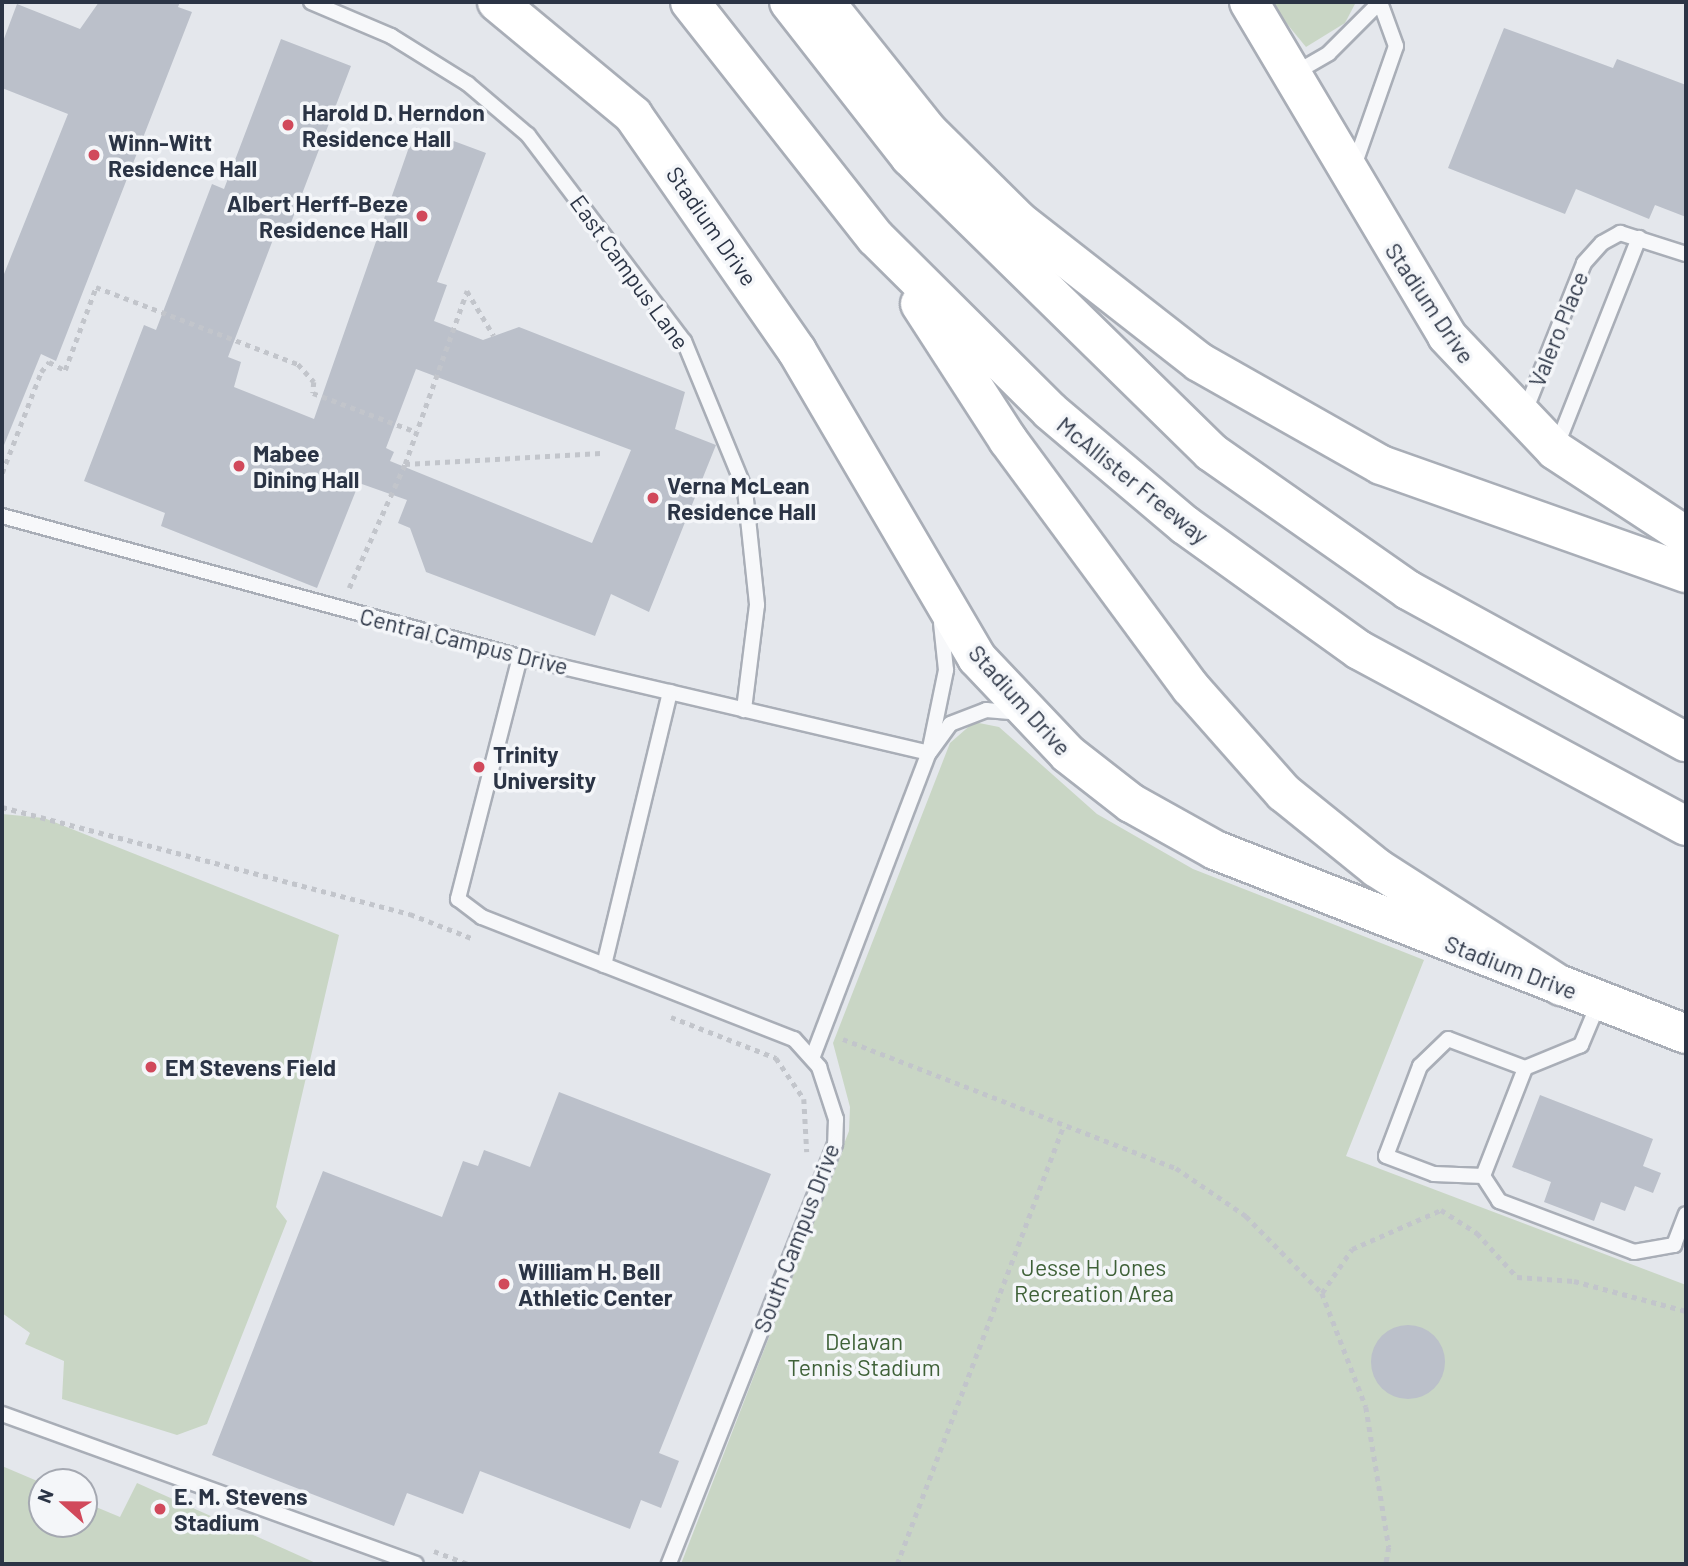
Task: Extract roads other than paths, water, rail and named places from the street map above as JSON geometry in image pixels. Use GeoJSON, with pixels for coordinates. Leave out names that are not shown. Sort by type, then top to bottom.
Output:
{"type":"FeatureCollection","features":[{"type":"Feature","properties":{"kind":"main road","name":"Stadium Drive"},"geometry":{"type":"LineString","coordinates":[[497,2],[633,115],[797,351],[977,658],[1068,754],[1131,803],[1216,850],[1686,1034]]}},
{"type":"Feature","properties":{"kind":"main road","name":"McAllister Freeway"},"geometry":{"type":"LineString","coordinates":[[690,2],[876,238],[1050,411],[1185,525],[1359,650],[1686,826]]}},
{"type":"Feature","properties":{"kind":"main road"},"geometry":{"type":"LineString","coordinates":[[789,2],[910,158],[1211,452],[1408,590],[1686,742]]}},
{"type":"Feature","properties":{"kind":"main road"},"geometry":{"type":"LineString","coordinates":[[825,2],[927,130],[1020,222],[1199,362],[1381,465],[1686,573]]}},
{"type":"Feature","properties":{"kind":"main road","name":"Stadium Drive"},"geometry":{"type":"LineString","coordinates":[[1249,2],[1295,73],[1351,176],[1447,336],[1522,419],[1555,450],[1686,536]]}},
{"type":"Feature","properties":{"kind":"main road"},"geometry":{"type":"LineString","coordinates":[[876,238],[1016,450],[1191,688],[1284,793],[1377,868],[1561,986]]}},
{"type":"Feature","properties":{"kind":"lane","name":"East Campus Lane"},"geometry":{"type":"LineString","coordinates":[[311,2],[391,36],[446,70],[528,135],[684,341],[745,490],[757,605],[744,710]]}},
{"type":"Feature","properties":{"kind":"lane"},"geometry":{"type":"LineString","coordinates":[[1295,73],[1329,54],[1380,2],[1396,46],[1351,176]]}},
{"type":"Feature","properties":{"kind":"lane","name":"Valero Place"},"geometry":{"type":"LineString","coordinates":[[1522,419],[1584,263],[1620,233],[1686,254]]}},
{"type":"Feature","properties":{"kind":"lane","name":"Valero Place"},"geometry":{"type":"LineString","coordinates":[[1555,450],[1639,238]]}},
{"type":"Feature","properties":{"kind":"lane","name":"Central Campus Drive"},"geometry":{"type":"LineString","coordinates":[[2,516],[520,657],[929,753]]}},
{"type":"Feature","properties":{"kind":"lane"},"geometry":{"type":"LineString","coordinates":[[520,657],[458,899],[482,917],[794,1039],[813,1056],[929,753],[946,670],[936,589]]}},
{"type":"Feature","properties":{"kind":"lane"},"geometry":{"type":"LineString","coordinates":[[604,965],[670,692]]}},
{"type":"Feature","properties":{"kind":"lane"},"geometry":{"type":"LineString","coordinates":[[929,753],[950,724],[986,710],[1030,715]]}},
{"type":"Feature","properties":{"kind":"lane"},"geometry":{"type":"LineString","coordinates":[[1483,1176],[1434,1174],[1386,1156],[1420,1066],[1448,1039],[1525,1068],[1581,1045],[1600,1001]]}},
{"type":"Feature","properties":{"kind":"lane","name":"South Campus Drive"},"geometry":{"type":"LineString","coordinates":[[668,1564],[835,1144],[836,1119],[813,1056]]}},
{"type":"Feature","properties":{"kind":"lane"},"geometry":{"type":"LineString","coordinates":[[1483,1176],[1525,1068]]}},
{"type":"Feature","properties":{"kind":"lane"},"geometry":{"type":"LineString","coordinates":[[1483,1176],[1499,1202],[1634,1252],[1674,1245],[1686,1214]]}},
{"type":"Feature","properties":{"kind":"lane"},"geometry":{"type":"LineString","coordinates":[[2,1414],[416,1564]]}},
{"type":"Feature","properties":{"kind":"place","name":"Harold D. Herndon Residence Hall"},"geometry":{"type":"Point","coordinates":[288,125]}},
{"type":"Feature","properties":{"kind":"place","name":"Winn-Witt Residence Hall"},"geometry":{"type":"Point","coordinates":[94,155]}},
{"type":"Feature","properties":{"kind":"place","name":"Albert Herff-Beze Residence Hall"},"geometry":{"type":"Point","coordinates":[422,216]}},
{"type":"Feature","properties":{"kind":"place","name":"Mabee Dining Hall"},"geometry":{"type":"Point","coordinates":[239,466]}},
{"type":"Feature","properties":{"kind":"place","name":"Verna McLean Residence Hall"},"geometry":{"type":"Point","coordinates":[653,498]}},
{"type":"Feature","properties":{"kind":"place","name":"Trinity University"},"geometry":{"type":"Point","coordinates":[479,767]}},
{"type":"Feature","properties":{"kind":"place","name":"EM Stevens Field"},"geometry":{"type":"Point","coordinates":[151,1067]}},
{"type":"Feature","properties":{"kind":"place","name":"William H. Bell Athletic Center"},"geometry":{"type":"Point","coordinates":[504,1284]}},
{"type":"Feature","properties":{"kind":"place","name":"E. M. Stevens Stadium"},"geometry":{"type":"Point","coordinates":[160,1509]}},
{"type":"Feature","properties":{"kind":"park label","name":"Jesse H Jones Recreation Area"},"geometry":{"type":"Point","coordinates":[1094,1280]}},
{"type":"Feature","properties":{"kind":"park label","name":"Delavan Tennis Stadium"},"geometry":{"type":"Point","coordinates":[864,1354]}}]}
